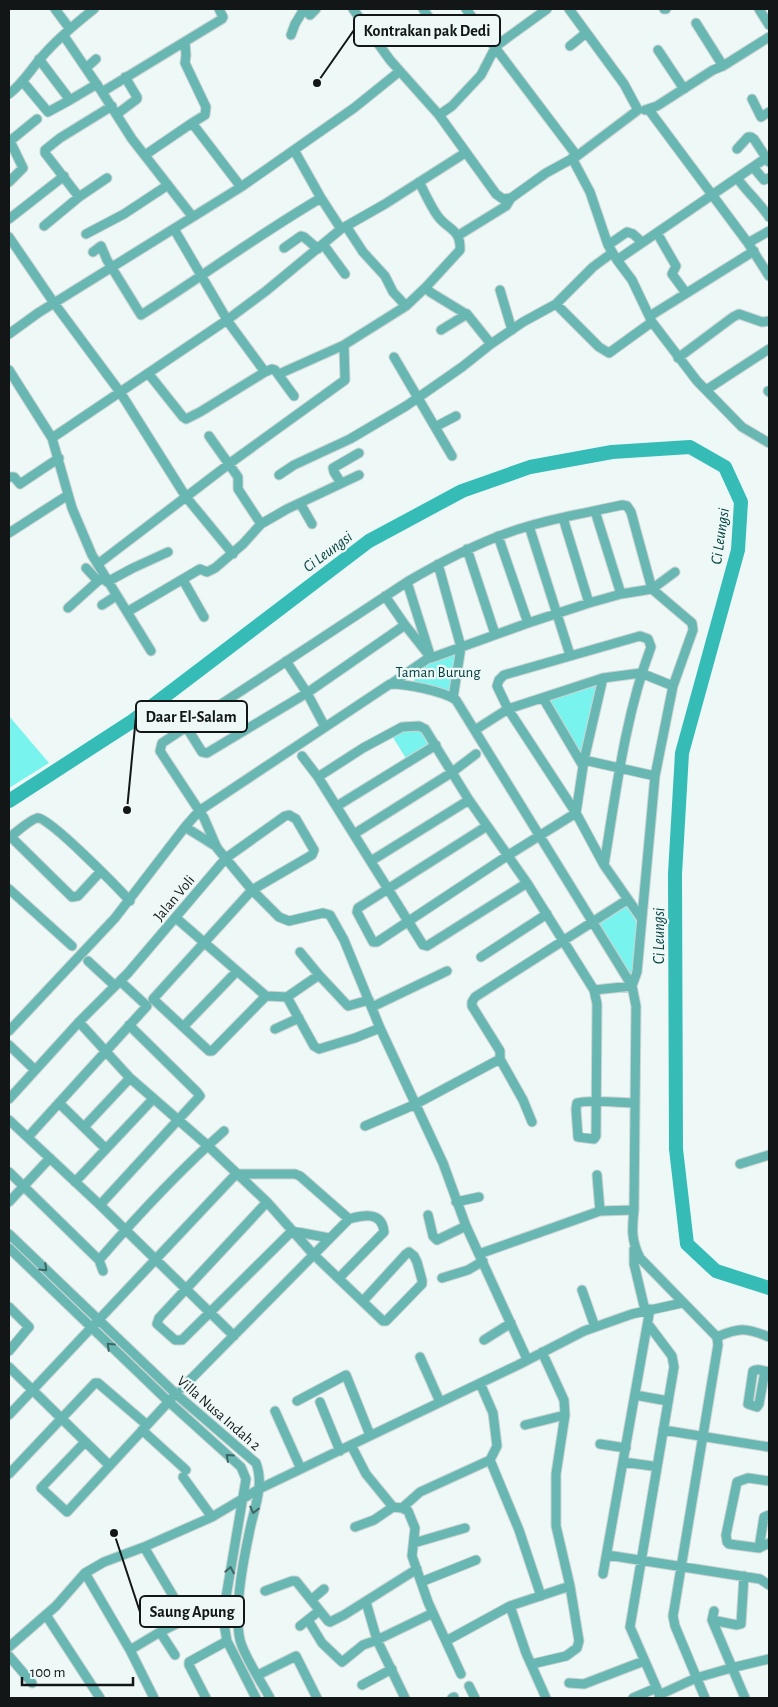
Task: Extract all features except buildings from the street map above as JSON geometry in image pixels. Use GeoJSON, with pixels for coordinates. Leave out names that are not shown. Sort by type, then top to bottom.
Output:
{"type":"FeatureCollection","features":[{"type":"Feature","properties":{"kind":"street"},"geometry":{"type":"LineString","coordinates":[[55,9],[86,68],[132,139],[192,216]]}},
{"type":"Feature","properties":{"kind":"street"},"geometry":{"type":"LineString","coordinates":[[10,90],[23,82],[39,59],[94,9]]}},
{"type":"Feature","properties":{"kind":"street"},"geometry":{"type":"LineString","coordinates":[[23,82],[48,112],[70,100],[125,77],[185,42],[222,19],[219,9]]}},
{"type":"Feature","properties":{"kind":"street"},"geometry":{"type":"LineString","coordinates":[[291,35],[304,9],[310,15],[316,9]]}},
{"type":"Feature","properties":{"kind":"street"},"geometry":{"type":"LineString","coordinates":[[466,9],[496,46],[575,157],[612,253],[632,280],[651,319],[678,358],[742,427],[768,440]]}},
{"type":"Feature","properties":{"kind":"street"},"geometry":{"type":"LineString","coordinates":[[440,115],[452,106],[481,75],[496,46],[548,9]]}},
{"type":"Feature","properties":{"kind":"street"},"geometry":{"type":"LineString","coordinates":[[569,9],[624,84],[638,110]]}},
{"type":"Feature","properties":{"kind":"street"},"geometry":{"type":"LineString","coordinates":[[758,9],[769,25]]}},
{"type":"Feature","properties":{"kind":"street"},"geometry":{"type":"LineString","coordinates":[[356,10],[383,50],[440,115],[465,153],[498,196],[503,199],[510,198],[575,157],[638,110],[649,110],[769,37]]}},
{"type":"Feature","properties":{"kind":"street"},"geometry":{"type":"LineString","coordinates":[[696,23],[723,66]]}},
{"type":"Feature","properties":{"kind":"street"},"geometry":{"type":"LineString","coordinates":[[570,46],[586,33]]}},
{"type":"Feature","properties":{"kind":"street"},"geometry":{"type":"LineString","coordinates":[[145,155],[205,115],[206,107],[184,63],[186,55],[185,42]]}},
{"type":"Feature","properties":{"kind":"street"},"geometry":{"type":"LineString","coordinates":[[658,50],[684,90]]}},
{"type":"Feature","properties":{"kind":"street"},"geometry":{"type":"LineString","coordinates":[[39,59],[70,100]]}},
{"type":"Feature","properties":{"kind":"street"},"geometry":{"type":"LineString","coordinates":[[86,68],[96,59]]}},
{"type":"Feature","properties":{"kind":"street"},"geometry":{"type":"LineString","coordinates":[[9,334],[109,264],[174,228],[240,187],[354,108],[400,71]]}},
{"type":"Feature","properties":{"kind":"street"},"geometry":{"type":"LineString","coordinates":[[79,197],[45,153],[46,149],[114,110],[136,101],[137,98],[125,77]]}},
{"type":"Feature","properties":{"kind":"street"},"geometry":{"type":"LineString","coordinates":[[752,99],[761,116],[769,112]]}},
{"type":"Feature","properties":{"kind":"street"},"geometry":{"type":"LineString","coordinates":[[649,110],[754,251],[769,276]]}},
{"type":"Feature","properties":{"kind":"street"},"geometry":{"type":"LineString","coordinates":[[9,182],[23,168],[10,140],[38,119]]}},
{"type":"Feature","properties":{"kind":"street"},"geometry":{"type":"LineString","coordinates":[[192,123],[240,187]]}},
{"type":"Feature","properties":{"kind":"street"},"geometry":{"type":"LineString","coordinates":[[279,475],[294,465],[350,439],[418,398],[491,344],[556,304],[593,267],[612,253],[642,242],[753,167],[768,160],[751,136],[737,149]]}},
{"type":"Feature","properties":{"kind":"street"},"geometry":{"type":"LineString","coordinates":[[294,150],[320,198],[363,252],[385,276],[393,292],[406,306]]}},
{"type":"Feature","properties":{"kind":"street"},"geometry":{"type":"LineString","coordinates":[[52,438],[227,320],[344,228],[465,153]]}},
{"type":"Feature","properties":{"kind":"street"},"geometry":{"type":"LineString","coordinates":[[753,167],[764,180],[769,178]]}},
{"type":"Feature","properties":{"kind":"street"},"geometry":{"type":"LineString","coordinates":[[9,219],[64,176]]}},
{"type":"Feature","properties":{"kind":"street"},"geometry":{"type":"LineString","coordinates":[[44,226],[79,197],[107,178]]}},
{"type":"Feature","properties":{"kind":"street"},"geometry":{"type":"LineString","coordinates":[[737,178],[769,217]]}},
{"type":"Feature","properties":{"kind":"street"},"geometry":{"type":"LineString","coordinates":[[279,374],[344,345],[406,306],[460,250],[459,235],[438,216],[419,182]]}},
{"type":"Feature","properties":{"kind":"street"},"geometry":{"type":"LineString","coordinates":[[86,234],[96,230],[168,185]]}},
{"type":"Feature","properties":{"kind":"street"},"geometry":{"type":"LineString","coordinates":[[96,230],[109,264],[141,315],[201,277],[260,235],[320,198]]}},
{"type":"Feature","properties":{"kind":"street"},"geometry":{"type":"LineString","coordinates":[[459,235],[506,206],[510,198]]}},
{"type":"Feature","properties":{"kind":"street"},"geometry":{"type":"LineString","coordinates":[[612,253],[627,232],[636,226]]}},
{"type":"Feature","properties":{"kind":"street"},"geometry":{"type":"LineString","coordinates":[[174,228],[227,320],[265,372]]}},
{"type":"Feature","properties":{"kind":"street"},"geometry":{"type":"LineString","coordinates":[[748,243],[769,231]]}},
{"type":"Feature","properties":{"kind":"street"},"geometry":{"type":"LineString","coordinates":[[627,232],[633,234],[642,242]]}},
{"type":"Feature","properties":{"kind":"street"},"geometry":{"type":"LineString","coordinates":[[657,233],[676,266],[672,274],[686,293]]}},
{"type":"Feature","properties":{"kind":"street"},"geometry":{"type":"LineString","coordinates":[[284,248],[301,236],[304,237],[320,246],[345,274]]}},
{"type":"Feature","properties":{"kind":"street"},"geometry":{"type":"LineString","coordinates":[[9,237],[54,303],[120,392],[186,497],[233,554]]}},
{"type":"Feature","properties":{"kind":"street"},"geometry":{"type":"LineString","coordinates":[[92,252],[101,246]]}},
{"type":"Feature","properties":{"kind":"street"},"geometry":{"type":"LineString","coordinates":[[556,304],[599,347],[609,353],[686,293],[754,251]]}},
{"type":"Feature","properties":{"kind":"street"},"geometry":{"type":"LineString","coordinates":[[99,266],[109,264]]}},
{"type":"Feature","properties":{"kind":"street"},"geometry":{"type":"LineString","coordinates":[[426,287],[430,292],[469,315],[491,344]]}},
{"type":"Feature","properties":{"kind":"street"},"geometry":{"type":"LineString","coordinates":[[500,290],[512,330]]}},
{"type":"Feature","properties":{"kind":"street"},"geometry":{"type":"LineString","coordinates":[[441,330],[466,314]]}},
{"type":"Feature","properties":{"kind":"street"},"geometry":{"type":"LineString","coordinates":[[678,358],[739,314],[762,322],[769,321]]}},
{"type":"Feature","properties":{"kind":"street"},"geometry":{"type":"LineString","coordinates":[[98,564],[229,464],[345,380],[344,345]]}},
{"type":"Feature","properties":{"kind":"street"},"geometry":{"type":"LineString","coordinates":[[706,390],[769,349]]}},
{"type":"Feature","properties":{"kind":"street"},"geometry":{"type":"LineString","coordinates":[[394,357],[452,456]]}},
{"type":"Feature","properties":{"kind":"street"},"geometry":{"type":"LineString","coordinates":[[148,373],[182,417],[186,419],[272,368],[279,374],[294,396]]}},
{"type":"Feature","properties":{"kind":"street"},"geometry":{"type":"LineString","coordinates":[[9,370],[52,438],[68,495],[84,537],[104,580],[127,612],[151,651]]}},
{"type":"Feature","properties":{"kind":"street"},"geometry":{"type":"LineString","coordinates":[[435,427],[456,416]]}},
{"type":"Feature","properties":{"kind":"street"},"geometry":{"type":"LineString","coordinates":[[209,436],[239,479],[238,489],[261,524]]}},
{"type":"Feature","properties":{"kind":"street"},"geometry":{"type":"LineString","coordinates":[[341,483],[333,468],[359,453]]}},
{"type":"Feature","properties":{"kind":"street"},"geometry":{"type":"LineString","coordinates":[[9,477],[14,477],[20,484],[58,458]]}},
{"type":"Feature","properties":{"kind":"street"},"geometry":{"type":"LineString","coordinates":[[127,612],[200,569],[206,572],[210,571],[233,554],[250,538],[261,524],[359,475]]}},
{"type":"Feature","properties":{"kind":"street"},"geometry":{"type":"LineString","coordinates":[[9,532],[68,495]]}},
{"type":"Feature","properties":{"kind":"street"},"geometry":{"type":"LineString","coordinates":[[300,503],[312,524]]}},
{"type":"Feature","properties":{"kind":"street"},"geometry":{"type":"LineString","coordinates":[[217,848],[199,811],[160,749],[162,743],[385,596],[438,564],[498,536],[528,526],[622,505],[630,510],[652,589],[693,625],[693,630],[673,686],[654,776],[637,972],[632,986]]}},
{"type":"Feature","properties":{"kind":"street"},"geometry":{"type":"LineString","coordinates":[[595,511],[621,594]]}},
{"type":"Feature","properties":{"kind":"street"},"geometry":{"type":"LineString","coordinates":[[563,518],[589,603]]}},
{"type":"Feature","properties":{"kind":"street"},"geometry":{"type":"LineString","coordinates":[[528,526],[570,656]]}},
{"type":"Feature","properties":{"kind":"street"},"geometry":{"type":"LineString","coordinates":[[498,536],[528,623]]}},
{"type":"Feature","properties":{"kind":"street"},"geometry":{"type":"LineString","coordinates":[[466,550],[495,634]]}},
{"type":"Feature","properties":{"kind":"street"},"geometry":{"type":"LineString","coordinates":[[68,608],[104,580],[168,552]]}},
{"type":"Feature","properties":{"kind":"street"},"geometry":{"type":"LineString","coordinates":[[438,564],[462,647],[453,698]]}},
{"type":"Feature","properties":{"kind":"street"},"geometry":{"type":"LineString","coordinates":[[86,568],[104,580]]}},
{"type":"Feature","properties":{"kind":"street"},"geometry":{"type":"LineString","coordinates":[[9,1031],[130,901],[199,811],[430,658],[589,603],[621,594],[652,589],[675,572]]}},
{"type":"Feature","properties":{"kind":"street"},"geometry":{"type":"LineString","coordinates":[[183,580],[204,617]]}},
{"type":"Feature","properties":{"kind":"street"},"geometry":{"type":"LineString","coordinates":[[408,582],[430,658]]}},
{"type":"Feature","properties":{"kind":"street"},"geometry":{"type":"LineString","coordinates":[[102,605],[116,596]]}},
{"type":"Feature","properties":{"kind":"street"},"geometry":{"type":"LineString","coordinates":[[385,596],[404,625],[430,658]]}},
{"type":"Feature","properties":{"kind":"street"},"geometry":{"type":"LineString","coordinates":[[187,728],[202,752],[206,753],[307,693],[404,625]]}},
{"type":"Feature","properties":{"kind":"street"},"geometry":{"type":"LineString","coordinates":[[604,865],[620,768],[641,673],[651,647],[645,637],[636,636],[501,677],[497,683],[497,689],[508,709],[576,813],[604,865],[641,918]]}},
{"type":"Feature","properties":{"kind":"street"},"geometry":{"type":"LineString","coordinates":[[286,661],[326,727]]}},
{"type":"Feature","properties":{"kind":"street"},"geometry":{"type":"LineString","coordinates":[[476,730],[508,709],[604,678],[641,673],[673,686]]}},
{"type":"Feature","properties":{"kind":"street"},"geometry":{"type":"LineString","coordinates":[[487,826],[357,910],[373,942],[376,942],[576,813],[584,763],[604,678]]}},
{"type":"Feature","properties":{"kind":"street"},"geometry":{"type":"LineString","coordinates":[[390,684],[406,684],[453,698],[476,730],[632,986],[636,1006],[634,1210],[632,1237],[634,1264],[647,1310],[648,1324],[604,1574]]}},
{"type":"Feature","properties":{"kind":"street"},"geometry":{"type":"LineString","coordinates":[[543,698],[584,763],[620,768],[654,776]]}},
{"type":"Feature","properties":{"kind":"street"},"geometry":{"type":"LineString","coordinates":[[318,777],[363,748],[402,727],[422,727],[425,729],[468,800],[527,883],[594,990],[597,1004],[596,1102],[635,1103]]}},
{"type":"Feature","properties":{"kind":"street"},"geometry":{"type":"LineString","coordinates":[[337,806],[436,745]]}},
{"type":"Feature","properties":{"kind":"street"},"geometry":{"type":"LineString","coordinates":[[354,834],[451,773],[476,754]]}},
{"type":"Feature","properties":{"kind":"street"},"geometry":{"type":"LineString","coordinates":[[302,756],[337,806],[422,943],[427,946],[527,883]]}},
{"type":"Feature","properties":{"kind":"street"},"geometry":{"type":"LineString","coordinates":[[371,860],[468,800]]}},
{"type":"Feature","properties":{"kind":"street","name":"Jalan Voli"},"geometry":{"type":"LineString","coordinates":[[9,1099],[79,1022],[118,984],[226,858],[289,814],[296,819],[314,850],[313,853],[252,890]]}},
{"type":"Feature","properties":{"kind":"street"},"geometry":{"type":"LineString","coordinates":[[101,871],[78,896],[74,897],[10,837],[35,819],[40,818],[57,830],[101,871],[130,901]]}},
{"type":"Feature","properties":{"kind":"street"},"geometry":{"type":"LineString","coordinates":[[185,827],[217,848],[252,890],[279,917],[289,921],[322,913],[330,915],[344,940],[380,1028],[443,1163],[466,1226],[527,1359]]}},
{"type":"Feature","properties":{"kind":"street"},"geometry":{"type":"LineString","coordinates":[[9,889],[72,946]]}},
{"type":"Feature","properties":{"kind":"street"},"geometry":{"type":"LineString","coordinates":[[252,890],[153,999],[209,1051],[212,1051],[266,996]]}},
{"type":"Feature","properties":{"kind":"street"},"geometry":{"type":"LineString","coordinates":[[532,1122],[523,1100],[500,1059],[500,1051],[472,1006],[472,1002],[475,998],[563,940],[627,900]]}},
{"type":"Feature","properties":{"kind":"street"},"geometry":{"type":"LineString","coordinates":[[481,957],[547,914]]}},
{"type":"Feature","properties":{"kind":"street"},"geometry":{"type":"LineString","coordinates":[[176,918],[266,996],[287,997],[319,975]]}},
{"type":"Feature","properties":{"kind":"street"},"geometry":{"type":"LineString","coordinates":[[300,952],[348,1006],[371,1004],[447,970]]}},
{"type":"Feature","properties":{"kind":"street"},"geometry":{"type":"LineString","coordinates":[[28,1137],[104,1051],[147,1006],[88,961]]}},
{"type":"Feature","properties":{"kind":"street"},"geometry":{"type":"LineString","coordinates":[[183,1027],[237,971]]}},
{"type":"Feature","properties":{"kind":"street"},"geometry":{"type":"LineString","coordinates":[[594,990],[632,986]]}},
{"type":"Feature","properties":{"kind":"street"},"geometry":{"type":"LineString","coordinates":[[287,997],[314,1046],[319,1049],[380,1028]]}},
{"type":"Feature","properties":{"kind":"street"},"geometry":{"type":"LineString","coordinates":[[275,1029],[298,1018]]}},
{"type":"Feature","properties":{"kind":"street"},"geometry":{"type":"LineString","coordinates":[[79,1022],[130,1078],[267,1202],[313,1254],[383,1321],[386,1321],[422,1284],[414,1256],[410,1252],[406,1254],[363,1301]]}},
{"type":"Feature","properties":{"kind":"street"},"geometry":{"type":"LineString","coordinates":[[100,1206],[199,1098],[199,1093],[129,1025]]}},
{"type":"Feature","properties":{"kind":"street"},"geometry":{"type":"LineString","coordinates":[[9,1045],[35,1070]]}},
{"type":"Feature","properties":{"kind":"street"},"geometry":{"type":"LineString","coordinates":[[364,1126],[416,1104],[500,1059]]}},
{"type":"Feature","properties":{"kind":"street"},"geometry":{"type":"LineString","coordinates":[[84,1127],[130,1078]]}},
{"type":"Feature","properties":{"kind":"street"},"geometry":{"type":"LineString","coordinates":[[75,1182],[153,1099]]}},
{"type":"Feature","properties":{"kind":"street"},"geometry":{"type":"LineString","coordinates":[[59,1103],[106,1149]]}},
{"type":"Feature","properties":{"kind":"street"},"geometry":{"type":"LineString","coordinates":[[9,1120],[234,1336]]}},
{"type":"Feature","properties":{"kind":"street"},"geometry":{"type":"LineString","coordinates":[[99,1260],[125,1230],[206,1146],[224,1131]]}},
{"type":"Feature","properties":{"kind":"street"},"geometry":{"type":"LineString","coordinates":[[740,1164],[769,1154]]}},
{"type":"Feature","properties":{"kind":"street"},"geometry":{"type":"LineString","coordinates":[[9,1202],[50,1158]]}},
{"type":"Feature","properties":{"kind":"street"},"geometry":{"type":"LineString","coordinates":[[9,1172],[99,1260],[103,1271]]}},
{"type":"Feature","properties":{"kind":"street"},"geometry":{"type":"LineString","coordinates":[[9,1415],[236,1174],[295,1174],[300,1176],[349,1219]]}},
{"type":"Feature","properties":{"kind":"street"},"geometry":{"type":"LineString","coordinates":[[597,1175],[600,1210]]}},
{"type":"Feature","properties":{"kind":"street"},"geometry":{"type":"LineString","coordinates":[[456,1202],[479,1197]]}},
{"type":"Feature","properties":{"kind":"street"},"geometry":{"type":"LineString","coordinates":[[267,1202],[159,1318],[157,1324],[175,1340],[180,1341],[292,1230]]}},
{"type":"Feature","properties":{"kind":"street"},"geometry":{"type":"LineString","coordinates":[[442,1278],[468,1270],[481,1258],[600,1210],[634,1210]]}},
{"type":"Feature","properties":{"kind":"street"},"geometry":{"type":"LineString","coordinates":[[85,1442],[42,1486],[41,1490],[67,1512],[168,1402],[349,1219],[364,1215],[378,1218],[383,1224],[384,1232],[339,1278]]}},
{"type":"Feature","properties":{"kind":"street"},"geometry":{"type":"LineString","coordinates":[[428,1216],[433,1236],[437,1240],[466,1226]]}},
{"type":"Feature","properties":{"kind":"street"},"geometry":{"type":"LineString","coordinates":[[292,1230],[329,1238]]}},
{"type":"Feature","properties":{"kind":"street","name":"Villa Nusa Indah 2"},"geometry":{"type":"LineString","coordinates":[[9,1234],[98,1321],[179,1391],[256,1464],[259,1489],[249,1535],[240,1597],[239,1629],[243,1647],[270,1698]]}},
{"type":"Feature","properties":{"kind":"street","name":"Villa Nusa Indah 2"},"geometry":{"type":"LineString","coordinates":[[9,1248],[168,1402],[241,1467],[246,1479],[226,1597],[224,1624],[227,1642],[256,1698]]}},
{"type":"Feature","properties":{"kind":"street"},"geometry":{"type":"LineString","coordinates":[[634,1248],[640,1258],[717,1337],[718,1345],[714,1374],[673,1616],[675,1626],[705,1698]]}},
{"type":"Feature","properties":{"kind":"street"},"geometry":{"type":"LineString","coordinates":[[582,1290],[595,1327]]}},
{"type":"Feature","properties":{"kind":"street"},"geometry":{"type":"LineString","coordinates":[[9,1646],[65,1597],[85,1573],[104,1562],[144,1547],[212,1517],[259,1489],[518,1365],[584,1331],[647,1310],[682,1303]]}},
{"type":"Feature","properties":{"kind":"street"},"geometry":{"type":"LineString","coordinates":[[9,1307],[29,1327],[9,1351]]}},
{"type":"Feature","properties":{"kind":"street"},"geometry":{"type":"LineString","coordinates":[[484,1340],[511,1323]]}},
{"type":"Feature","properties":{"kind":"street"},"geometry":{"type":"LineString","coordinates":[[648,1324],[672,1356],[674,1366],[643,1560],[630,1627],[659,1694]]}},
{"type":"Feature","properties":{"kind":"street"},"geometry":{"type":"LineString","coordinates":[[717,1337],[741,1329],[751,1329],[769,1337]]}},
{"type":"Feature","properties":{"kind":"street"},"geometry":{"type":"LineString","coordinates":[[532,1664],[566,1656],[578,1648],[579,1641],[570,1586],[556,1526],[556,1474],[565,1415],[564,1400],[562,1392],[542,1352]]}},
{"type":"Feature","properties":{"kind":"street"},"geometry":{"type":"LineString","coordinates":[[420,1358],[440,1402]]}},
{"type":"Feature","properties":{"kind":"street"},"geometry":{"type":"LineString","coordinates":[[9,1367],[109,1465]]}},
{"type":"Feature","properties":{"kind":"street"},"geometry":{"type":"LineString","coordinates":[[297,1401],[346,1375],[370,1435]]}},
{"type":"Feature","properties":{"kind":"street"},"geometry":{"type":"LineString","coordinates":[[9,1474],[96,1382],[144,1428],[184,1474],[212,1517]]}},
{"type":"Feature","properties":{"kind":"street"},"geometry":{"type":"LineString","coordinates":[[355,1528],[374,1520],[420,1492],[490,1460],[497,1446],[493,1413],[480,1382]]}},
{"type":"Feature","properties":{"kind":"street"},"geometry":{"type":"LineString","coordinates":[[635,1395],[668,1401]]}},
{"type":"Feature","properties":{"kind":"street"},"geometry":{"type":"LineString","coordinates":[[320,1402],[340,1450]]}},
{"type":"Feature","properties":{"kind":"street"},"geometry":{"type":"LineString","coordinates":[[275,1411],[301,1469]]}},
{"type":"Feature","properties":{"kind":"street"},"geometry":{"type":"LineString","coordinates":[[525,1425],[565,1415]]}},
{"type":"Feature","properties":{"kind":"street"},"geometry":{"type":"LineString","coordinates":[[663,1430],[769,1447]]}},
{"type":"Feature","properties":{"kind":"street"},"geometry":{"type":"LineString","coordinates":[[600,1444],[626,1448]]}},
{"type":"Feature","properties":{"kind":"street"},"geometry":{"type":"LineString","coordinates":[[351,1445],[366,1474],[397,1507],[408,1511],[415,1528],[412,1556],[416,1569],[432,1613],[461,1674]]}},
{"type":"Feature","properties":{"kind":"street"},"geometry":{"type":"LineString","coordinates":[[490,1460],[520,1530],[540,1596]]}},
{"type":"Feature","properties":{"kind":"street"},"geometry":{"type":"LineString","coordinates":[[623,1462],[652,1466]]}},
{"type":"Feature","properties":{"kind":"street"},"geometry":{"type":"LineString","coordinates":[[769,1481],[748,1478],[737,1482],[726,1535],[727,1542],[730,1544],[759,1548],[769,1543]]}},
{"type":"Feature","properties":{"kind":"street"},"geometry":{"type":"LineString","coordinates":[[759,1548],[764,1517],[769,1515]]}},
{"type":"Feature","properties":{"kind":"street"},"geometry":{"type":"LineString","coordinates":[[414,1543],[465,1528]]}},
{"type":"Feature","properties":{"kind":"street"},"geometry":{"type":"LineString","coordinates":[[130,1650],[184,1620],[185,1616],[144,1547]]}},
{"type":"Feature","properties":{"kind":"street"},"geometry":{"type":"LineString","coordinates":[[607,1555],[760,1578],[769,1585]]}},
{"type":"Feature","properties":{"kind":"street"},"geometry":{"type":"LineString","coordinates":[[421,1582],[476,1560]]}},
{"type":"Feature","properties":{"kind":"street"},"geometry":{"type":"LineString","coordinates":[[265,1591],[296,1580],[319,1611],[330,1622],[366,1602],[416,1569]]}},
{"type":"Feature","properties":{"kind":"street"},"geometry":{"type":"LineString","coordinates":[[85,1573],[130,1650],[154,1698]]}},
{"type":"Feature","properties":{"kind":"street"},"geometry":{"type":"LineString","coordinates":[[744,1576],[741,1624],[737,1625],[713,1616],[731,1668],[745,1698]]}},
{"type":"Feature","properties":{"kind":"street"},"geometry":{"type":"LineString","coordinates":[[446,1641],[510,1606],[570,1586]]}},
{"type":"Feature","properties":{"kind":"street"},"geometry":{"type":"LineString","coordinates":[[311,1600],[324,1589]]}},
{"type":"Feature","properties":{"kind":"street"},"geometry":{"type":"LineString","coordinates":[[366,1602],[377,1640],[404,1698]]}},
{"type":"Feature","properties":{"kind":"street"},"geometry":{"type":"LineString","coordinates":[[510,1606],[526,1653],[545,1698],[555,1693]]}},
{"type":"Feature","properties":{"kind":"street"},"geometry":{"type":"LineString","coordinates":[[300,1626],[319,1611]]}},
{"type":"Feature","properties":{"kind":"street"},"geometry":{"type":"LineString","coordinates":[[308,1620],[322,1643],[341,1661],[363,1644],[377,1640],[432,1613]]}},
{"type":"Feature","properties":{"kind":"street"},"geometry":{"type":"LineString","coordinates":[[46,1615],[100,1698]]}},
{"type":"Feature","properties":{"kind":"street"},"geometry":{"type":"LineString","coordinates":[[160,1632],[176,1656]]}},
{"type":"Feature","properties":{"kind":"street"},"geometry":{"type":"LineString","coordinates":[[206,1698],[189,1662],[227,1642]]}},
{"type":"Feature","properties":{"kind":"street"},"geometry":{"type":"LineString","coordinates":[[9,1656],[32,1683]]}},
{"type":"Feature","properties":{"kind":"street"},"geometry":{"type":"LineString","coordinates":[[258,1675],[296,1656],[317,1698]]}},
{"type":"Feature","properties":{"kind":"street"},"geometry":{"type":"LineString","coordinates":[[632,1698],[659,1694],[696,1678],[769,1659]]}},
{"type":"Feature","properties":{"kind":"street"},"geometry":{"type":"LineString","coordinates":[[568,1683],[584,1684],[644,1661]]}},
{"type":"Feature","properties":{"kind":"street"},"geometry":{"type":"LineString","coordinates":[[362,1685],[392,1669]]}},
{"type":"Feature","properties":{"kind":"street"},"geometry":{"type":"LineString","coordinates":[[469,1686],[475,1698]]}},
{"type":"Feature","properties":{"kind":"green space","name":"Taman Burung"},"geometry":{"type":"Polygon","coordinates":[[[463,645],[451,691],[414,685],[415,664],[463,645]]]}},
{"type":"Feature","properties":{"kind":"green space"},"geometry":{"type":"Polygon","coordinates":[[[603,678],[583,766],[543,698],[603,678]]]}},
{"type":"Feature","properties":{"kind":"green space"},"geometry":{"type":"Polygon","coordinates":[[[9,716],[49,763],[9,788],[9,716]]]}},
{"type":"Feature","properties":{"kind":"green space"},"geometry":{"type":"Polygon","coordinates":[[[401,722],[429,725],[438,740],[407,760],[389,731],[401,722]]]}},
{"type":"Feature","properties":{"kind":"green space"},"geometry":{"type":"Polygon","coordinates":[[[625,902],[641,930],[637,972],[630,976],[594,921],[625,902]]]}},
{"type":"Feature","properties":{"kind":"waterway","name":"Ci Leungsi"},"geometry":{"type":"LineString","coordinates":[[9,801],[131,722],[369,541],[462,491],[530,467],[612,452],[690,447],[725,467],[741,502],[738,550],[682,753],[675,874],[676,1149],[687,1244],[716,1271],[769,1288]]}},
{"type":"Feature","properties":{"kind":"place","name":"Kontrakan pak Dedi"},"geometry":{"type":"Point","coordinates":[317,83]}},
{"type":"Feature","properties":{"kind":"place","name":"Daar El-Salam"},"geometry":{"type":"Point","coordinates":[127,810]}},
{"type":"Feature","properties":{"kind":"place","name":"Saung Apung"},"geometry":{"type":"Point","coordinates":[114,1533]}}]}
